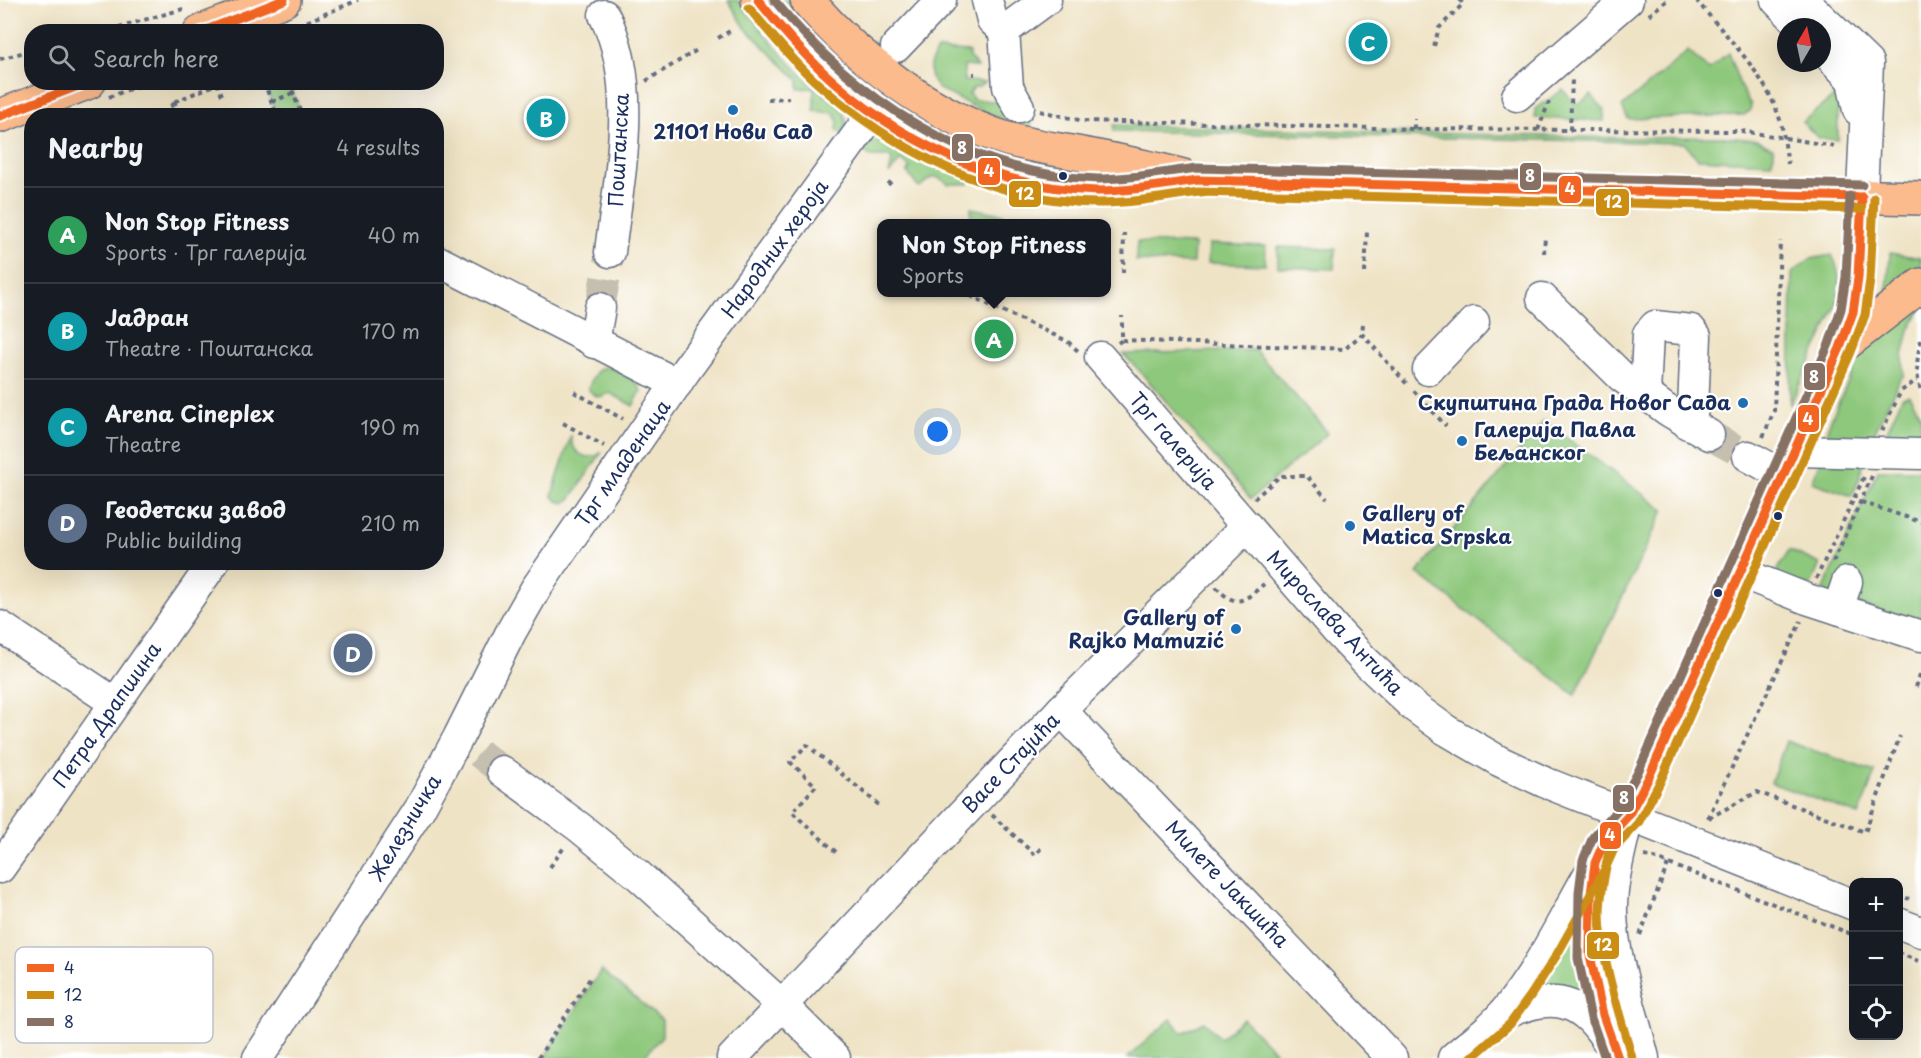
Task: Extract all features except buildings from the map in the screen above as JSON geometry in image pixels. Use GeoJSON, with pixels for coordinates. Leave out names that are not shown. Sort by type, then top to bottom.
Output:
{"type":"FeatureCollection","features":[{"type":"Feature","properties":{"kind":"main road"},"geometry":{"type":"LineString","coordinates":[[758,0],[792,43],[827,77],[873,113],[905,134],[970,165],[1049,187],[1105,190],[1143,188],[1197,180],[1921,198]]}},
{"type":"Feature","properties":{"kind":"main road"},"geometry":{"type":"LineString","coordinates":[[807,0],[835,30],[904,87],[939,110],[978,129],[1032,145],[1154,168],[1197,180]]}},
{"type":"Feature","properties":{"kind":"main road"},"geometry":{"type":"LineString","coordinates":[[196,19],[293,11]]}},
{"type":"Feature","properties":{"kind":"main road"},"geometry":{"type":"LineString","coordinates":[[0,93],[24,84]]}},
{"type":"Feature","properties":{"kind":"main road"},"geometry":{"type":"LineString","coordinates":[[0,116],[68,90]]}},
{"type":"Feature","properties":{"kind":"main road"},"geometry":{"type":"LineString","coordinates":[[1840,348],[1921,285]]}},
{"type":"Feature","properties":{"kind":"street"},"geometry":{"type":"LineString","coordinates":[[896,47],[940,0]]}},
{"type":"Feature","properties":{"kind":"street"},"geometry":{"type":"LineString","coordinates":[[987,0],[992,20],[1004,31],[1008,87],[1019,106]]}},
{"type":"Feature","properties":{"kind":"street"},"geometry":{"type":"LineString","coordinates":[[1004,31],[1046,0]]}},
{"type":"Feature","properties":{"kind":"street"},"geometry":{"type":"LineString","coordinates":[[1513,110],[1628,0]]}},
{"type":"Feature","properties":{"kind":"street"},"geometry":{"type":"LineString","coordinates":[[1776,0],[1793,18]]}},
{"type":"Feature","properties":{"kind":"street"},"geometry":{"type":"LineString","coordinates":[[1803,0],[1868,63],[1849,147]]}},
{"type":"Feature","properties":{"kind":"street","name":"Поштанска"},"geometry":{"type":"LineString","coordinates":[[603,15],[616,42],[623,93],[622,154],[610,252]]}},
{"type":"Feature","properties":{"kind":"street"},"geometry":{"type":"LineString","coordinates":[[1465,1053],[1501,1016],[1546,950],[1595,863],[1604,842],[1628,816],[1649,777],[1840,348],[1853,312],[1858,278],[1862,197],[1849,147],[1856,93],[1852,80],[1831,58]]}},
{"type":"Feature","properties":{"kind":"street","name":"Народних хероја"},"geometry":{"type":"LineString","coordinates":[[677,384],[783,256],[873,113]]}},
{"type":"Feature","properties":{"kind":"street"},"geometry":{"type":"LineString","coordinates":[[444,264],[594,343],[600,308]]}},
{"type":"Feature","properties":{"kind":"street"},"geometry":{"type":"LineString","coordinates":[[1542,298],[1622,377],[1645,394],[1699,429],[1694,410],[1696,336],[1690,330],[1655,326],[1648,334],[1645,394]]}},
{"type":"Feature","properties":{"kind":"street"},"geometry":{"type":"LineString","coordinates":[[1428,370],[1474,322]]}},
{"type":"Feature","properties":{"kind":"street","name":"Трг младенаца"},"geometry":{"type":"LineString","coordinates":[[536,588],[677,384],[594,343]]}},
{"type":"Feature","properties":{"kind":"street","name":"Трг галерија"},"geometry":{"type":"LineString","coordinates":[[1111,349],[1247,526]]}},
{"type":"Feature","properties":{"kind":"street"},"geometry":{"type":"LineString","coordinates":[[1754,449],[1789,463],[1899,459]]}},
{"type":"Feature","properties":{"kind":"street","name":"Васе Стајића"},"geometry":{"type":"LineString","coordinates":[[732,1058],[1062,710],[1247,526]]}},
{"type":"Feature","properties":{"kind":"street","name":"Мирослава Антића"},"geometry":{"type":"LineString","coordinates":[[1247,526],[1336,630],[1413,706],[1446,730],[1499,761],[1544,783],[1849,903]]}},
{"type":"Feature","properties":{"kind":"street","name":"Петра Драпшина"},"geometry":{"type":"LineString","coordinates":[[0,868],[208,570]]}},
{"type":"Feature","properties":{"kind":"street"},"geometry":{"type":"LineString","coordinates":[[1739,572],[1807,599],[1843,596],[1921,636]]}},
{"type":"Feature","properties":{"kind":"street","name":"Железничка"},"geometry":{"type":"LineString","coordinates":[[258,1058],[419,810],[468,746],[511,632],[536,588]]}},
{"type":"Feature","properties":{"kind":"street"},"geometry":{"type":"LineString","coordinates":[[0,626],[116,703]]}},
{"type":"Feature","properties":{"kind":"street","name":"Милете Јакшића"},"geometry":{"type":"LineString","coordinates":[[1062,710],[1392,1058]]}},
{"type":"Feature","properties":{"kind":"street"},"geometry":{"type":"LineString","coordinates":[[502,771],[606,848],[782,1005],[835,1058]]}},
{"type":"Feature","properties":{"kind":"street"},"geometry":{"type":"LineString","coordinates":[[1628,816],[1612,911],[1613,929],[1625,988],[1644,1058]]}},
{"type":"Feature","properties":{"kind":"street"},"geometry":{"type":"LineString","coordinates":[[1595,863],[1591,894],[1590,955],[1603,1015],[1618,1058]]}},
{"type":"Feature","properties":{"kind":"street"},"geometry":{"type":"LineString","coordinates":[[1903,925],[1921,932]]}},
{"type":"Feature","properties":{"kind":"street"},"geometry":{"type":"LineString","coordinates":[[1501,1016],[1534,1002],[1545,1001],[1577,1007],[1590,1017],[1618,1058]]}},
{"type":"Feature","properties":{"kind":"path"},"geometry":{"type":"LineString","coordinates":[[293,11],[358,0]]}},
{"type":"Feature","properties":{"kind":"path"},"geometry":{"type":"LineString","coordinates":[[1434,46],[1439,28],[1463,4],[1460,0]]}},
{"type":"Feature","properties":{"kind":"path"},"geometry":{"type":"LineString","coordinates":[[1696,0],[1770,93],[1779,116],[1788,164]]}},
{"type":"Feature","properties":{"kind":"path"},"geometry":{"type":"LineString","coordinates":[[159,24],[196,19]]}},
{"type":"Feature","properties":{"kind":"path"},"geometry":{"type":"LineString","coordinates":[[718,38],[730,30]]}},
{"type":"Feature","properties":{"kind":"path"},"geometry":{"type":"LineString","coordinates":[[648,80],[697,50]]}},
{"type":"Feature","properties":{"kind":"path"},"geometry":{"type":"LineString","coordinates":[[0,59],[24,52]]}},
{"type":"Feature","properties":{"kind":"path"},"geometry":{"type":"LineString","coordinates":[[1570,130],[1572,77]]}},
{"type":"Feature","properties":{"kind":"path"},"geometry":{"type":"LineString","coordinates":[[175,108],[171,102],[201,90]]}},
{"type":"Feature","properties":{"kind":"path"},"geometry":{"type":"LineString","coordinates":[[220,90],[222,95]]}},
{"type":"Feature","properties":{"kind":"path"},"geometry":{"type":"LineString","coordinates":[[267,90],[274,108]]}},
{"type":"Feature","properties":{"kind":"path"},"geometry":{"type":"LineString","coordinates":[[292,90],[299,108]]}},
{"type":"Feature","properties":{"kind":"path"},"geometry":{"type":"LineString","coordinates":[[272,102],[293,93]]}},
{"type":"Feature","properties":{"kind":"path"},"geometry":{"type":"LineString","coordinates":[[768,99],[789,98]]}},
{"type":"Feature","properties":{"kind":"path"},"geometry":{"type":"LineString","coordinates":[[1538,130],[1551,98]]}},
{"type":"Feature","properties":{"kind":"path"},"geometry":{"type":"LineString","coordinates":[[1019,106],[1083,121],[1414,129],[1742,131],[1849,147]]}},
{"type":"Feature","properties":{"kind":"path"},"geometry":{"type":"LineString","coordinates":[[1510,130],[1513,110]]}},
{"type":"Feature","properties":{"kind":"path"},"geometry":{"type":"LineString","coordinates":[[1414,119],[1414,129]]}},
{"type":"Feature","properties":{"kind":"path"},"geometry":{"type":"LineString","coordinates":[[888,185],[893,178]]}},
{"type":"Feature","properties":{"kind":"path"},"geometry":{"type":"LineString","coordinates":[[1365,273],[1366,232]]}},
{"type":"Feature","properties":{"kind":"path"},"geometry":{"type":"LineString","coordinates":[[1123,273],[1124,233]]}},
{"type":"Feature","properties":{"kind":"path"},"geometry":{"type":"LineString","coordinates":[[1544,254],[1545,236]]}},
{"type":"Feature","properties":{"kind":"path"},"geometry":{"type":"LineString","coordinates":[[1754,449],[1774,411],[1780,241]]}},
{"type":"Feature","properties":{"kind":"path"},"geometry":{"type":"LineString","coordinates":[[973,297],[1067,341],[1090,362],[1111,349],[1346,349],[1362,334],[1363,324]]}},
{"type":"Feature","properties":{"kind":"path"},"geometry":{"type":"LineString","coordinates":[[1111,349],[1122,316]]}},
{"type":"Feature","properties":{"kind":"path"},"geometry":{"type":"LineString","coordinates":[[1362,334],[1446,426]]}},
{"type":"Feature","properties":{"kind":"path"},"geometry":{"type":"LineString","coordinates":[[1921,340],[1917,356],[1917,380],[1921,390]]}},
{"type":"Feature","properties":{"kind":"path"},"geometry":{"type":"LineString","coordinates":[[574,392],[628,422]]}},
{"type":"Feature","properties":{"kind":"path"},"geometry":{"type":"LineString","coordinates":[[563,423],[610,450]]}},
{"type":"Feature","properties":{"kind":"path"},"geometry":{"type":"LineString","coordinates":[[1807,599],[1865,476],[1899,459]]}},
{"type":"Feature","properties":{"kind":"path"},"geometry":{"type":"LineString","coordinates":[[1280,476],[1307,476],[1327,499]]}},
{"type":"Feature","properties":{"kind":"path"},"geometry":{"type":"LineString","coordinates":[[1861,502],[1902,519],[1921,522]]}},
{"type":"Feature","properties":{"kind":"path"},"geometry":{"type":"LineString","coordinates":[[1262,576],[1273,588]]}},
{"type":"Feature","properties":{"kind":"path"},"geometry":{"type":"LineString","coordinates":[[1221,593],[1235,602],[1245,599],[1267,581]]}},
{"type":"Feature","properties":{"kind":"path"},"geometry":{"type":"LineString","coordinates":[[1916,687],[1921,672]]}},
{"type":"Feature","properties":{"kind":"path"},"geometry":{"type":"LineString","coordinates":[[1708,818],[1757,792],[1865,832],[1900,736]]}},
{"type":"Feature","properties":{"kind":"path"},"geometry":{"type":"LineString","coordinates":[[836,852],[792,812],[816,786],[790,762],[807,745],[879,806]]}},
{"type":"Feature","properties":{"kind":"path"},"geometry":{"type":"LineString","coordinates":[[985,808],[1035,855],[1042,847]]}},
{"type":"Feature","properties":{"kind":"path"},"geometry":{"type":"LineString","coordinates":[[550,867],[566,845]]}},
{"type":"Feature","properties":{"kind":"path"},"geometry":{"type":"LineString","coordinates":[[1638,856],[1651,857],[1849,933]]}},
{"type":"Feature","properties":{"kind":"path"},"geometry":{"type":"LineString","coordinates":[[1636,944],[1668,864]]}},
{"type":"Feature","properties":{"kind":"path"},"geometry":{"type":"LineString","coordinates":[[1903,955],[1921,962]]}},
{"type":"Feature","properties":{"kind":"path"},"geometry":{"type":"LineString","coordinates":[[538,1058],[591,977]]}},
{"type":"Feature","properties":{"kind":"green space"},"geometry":{"type":"Polygon","coordinates":[[[728,0],[738,0],[789,62],[840,108],[846,121],[842,134],[837,130],[838,121],[833,113],[814,111],[814,88],[798,89],[798,80],[746,29],[728,0]]]}},
{"type":"Feature","properties":{"kind":"green space"},"geometry":{"type":"Polygon","coordinates":[[[775,0],[787,0],[796,12],[1018,157],[1120,179],[1018,165],[959,144],[908,119],[847,76],[775,0]]]}},
{"type":"Feature","properties":{"kind":"green space"},"geometry":{"type":"Polygon","coordinates":[[[937,50],[969,52],[969,57],[977,67],[964,66],[964,81],[986,82],[974,87],[969,94],[974,100],[1000,102],[1012,107],[1032,124],[1029,129],[986,113],[937,88],[930,75],[930,64],[937,50]]]}},
{"type":"Feature","properties":{"kind":"green space"},"geometry":{"type":"Polygon","coordinates":[[[1688,51],[1709,70],[1728,53],[1742,90],[1751,105],[1750,111],[1744,115],[1628,119],[1622,107],[1688,51]]]}},
{"type":"Feature","properties":{"kind":"green space"},"geometry":{"type":"Polygon","coordinates":[[[267,90],[292,90],[299,108],[274,108],[267,90]]]}},
{"type":"Feature","properties":{"kind":"green space"},"geometry":{"type":"Polygon","coordinates":[[[1563,90],[1577,105],[1591,95],[1604,109],[1604,121],[1535,118],[1535,109],[1563,90]]]}},
{"type":"Feature","properties":{"kind":"green space"},"geometry":{"type":"Polygon","coordinates":[[[1838,93],[1838,140],[1819,138],[1802,122],[1838,93]]]}},
{"type":"Feature","properties":{"kind":"green space"},"geometry":{"type":"Polygon","coordinates":[[[1114,125],[1626,138],[1724,137],[1758,140],[1773,148],[1774,154],[1771,163],[1698,159],[1684,143],[1114,131],[1114,125]]]}},
{"type":"Feature","properties":{"kind":"green space"},"geometry":{"type":"Polygon","coordinates":[[[879,140],[970,180],[969,184],[948,184],[933,177],[920,187],[917,186],[907,172],[910,168],[901,160],[889,174],[892,161],[890,157],[871,157],[861,148],[879,140]]]}},
{"type":"Feature","properties":{"kind":"green space"},"geometry":{"type":"Polygon","coordinates":[[[971,208],[1003,214],[1003,219],[971,219],[971,208]]]}},
{"type":"Feature","properties":{"kind":"green space"},"geometry":{"type":"Polygon","coordinates":[[[1137,242],[1194,244],[1193,263],[1136,261],[1137,242]]]}},
{"type":"Feature","properties":{"kind":"green space"},"geometry":{"type":"Polygon","coordinates":[[[1209,244],[1266,246],[1265,265],[1208,263],[1209,244]]]}},
{"type":"Feature","properties":{"kind":"green space"},"geometry":{"type":"Polygon","coordinates":[[[1278,247],[1335,249],[1334,269],[1278,267],[1278,247]]]}},
{"type":"Feature","properties":{"kind":"green space"},"geometry":{"type":"Polygon","coordinates":[[[1890,253],[1921,258],[1921,271],[1885,297],[1888,281],[1890,253]]]}},
{"type":"Feature","properties":{"kind":"green space"},"geometry":{"type":"Polygon","coordinates":[[[1832,255],[1839,280],[1836,306],[1790,405],[1792,273],[1810,259],[1832,255]]]}},
{"type":"Feature","properties":{"kind":"green space"},"geometry":{"type":"Polygon","coordinates":[[[1921,293],[1921,310],[1909,330],[1903,356],[1904,376],[1900,379],[1868,446],[1834,441],[1827,434],[1828,426],[1862,351],[1921,293]]]}},
{"type":"Feature","properties":{"kind":"green space"},"geometry":{"type":"Polygon","coordinates":[[[1255,350],[1328,433],[1251,499],[1123,354],[1255,350]]]}},
{"type":"Feature","properties":{"kind":"green space"},"geometry":{"type":"Polygon","coordinates":[[[604,367],[626,375],[639,386],[641,391],[633,406],[610,393],[600,397],[588,389],[596,373],[604,367]]]}},
{"type":"Feature","properties":{"kind":"green space"},"geometry":{"type":"Polygon","coordinates":[[[1909,395],[1921,415],[1921,447],[1882,442],[1902,397],[1909,395]]]}},
{"type":"Feature","properties":{"kind":"green space"},"geometry":{"type":"Polygon","coordinates":[[[1544,421],[1664,510],[1575,695],[1417,573],[1544,421]]]}},
{"type":"Feature","properties":{"kind":"green space"},"geometry":{"type":"Polygon","coordinates":[[[571,435],[574,447],[581,454],[591,457],[602,452],[571,498],[565,503],[557,501],[552,495],[571,435]]]}},
{"type":"Feature","properties":{"kind":"green space"},"geometry":{"type":"Polygon","coordinates":[[[1821,460],[1863,460],[1861,475],[1852,496],[1812,482],[1821,460]]]}},
{"type":"Feature","properties":{"kind":"green space"},"geometry":{"type":"Polygon","coordinates":[[[1878,470],[1921,470],[1921,624],[1822,593],[1878,470]]]}},
{"type":"Feature","properties":{"kind":"green space"},"geometry":{"type":"Polygon","coordinates":[[[1789,550],[1820,564],[1810,587],[1775,575],[1789,550]]]}},
{"type":"Feature","properties":{"kind":"green space"},"geometry":{"type":"Polygon","coordinates":[[[1786,741],[1875,772],[1859,815],[1771,783],[1786,741]]]}},
{"type":"Feature","properties":{"kind":"green space"},"geometry":{"type":"Polygon","coordinates":[[[1574,927],[1588,1004],[1535,990],[1574,927]]]}},
{"type":"Feature","properties":{"kind":"green space"},"geometry":{"type":"Polygon","coordinates":[[[601,970],[662,1020],[662,1036],[643,1058],[544,1058],[601,970]]]}},
{"type":"Feature","properties":{"kind":"green space"},"geometry":{"type":"Polygon","coordinates":[[[1171,1019],[1182,1033],[1204,1022],[1220,1038],[1243,1019],[1281,1058],[1127,1058],[1171,1019]]]}},
{"type":"Feature","properties":{"kind":"tunnel"},"geometry":{"type":"LineString","coordinates":[[600,308],[610,252]]}},
{"type":"Feature","properties":{"kind":"tunnel"},"geometry":{"type":"LineString","coordinates":[[1709,435],[1748,456]]}},
{"type":"Feature","properties":{"kind":"tunnel"},"geometry":{"type":"LineString","coordinates":[[479,753],[502,771]]}},
{"type":"Feature","properties":{"kind":"transit line","name":"4"},"geometry":{"type":"LineString","coordinates":[[222,24],[284,0]]}},
{"type":"Feature","properties":{"kind":"transit line","name":"4"},"geometry":{"type":"LineString","coordinates":[[758,0],[822,71],[882,119],[914,139],[985,170],[1022,181],[1059,188],[1110,191],[1197,180],[1862,197]]}},
{"type":"Feature","properties":{"kind":"transit line","name":"8"},"geometry":{"type":"LineString","coordinates":[[774,0],[840,68],[877,98],[917,125],[959,147],[1003,163],[1050,174],[1111,179],[1197,168],[1862,185]]}},
{"type":"Feature","properties":{"kind":"transit line","name":"12"},"geometry":{"type":"LineString","coordinates":[[749,8],[789,55],[816,82],[878,129],[946,168],[1020,193],[1059,200],[1098,203],[1198,192],[1862,209]]}},
{"type":"Feature","properties":{"kind":"transit line","name":"4"},"geometry":{"type":"LineString","coordinates":[[0,116],[67,90]]}},
{"type":"Feature","properties":{"kind":"transit line","name":"8"},"geometry":{"type":"LineString","coordinates":[[1605,1058],[1591,1018],[1578,958],[1579,892],[1583,860],[1593,837],[1618,809],[1638,772],[1829,344],[1841,309],[1846,277],[1850,196]]}},
{"type":"Feature","properties":{"kind":"transit line","name":"4"},"geometry":{"type":"LineString","coordinates":[[1618,1058],[1603,1015],[1590,955],[1591,894],[1595,863],[1604,842],[1628,816],[1649,777],[1840,348],[1853,312],[1858,278],[1862,197]]}},
{"type":"Feature","properties":{"kind":"transit line","name":"12"},"geometry":{"type":"LineString","coordinates":[[1471,1058],[1510,1024],[1531,995],[1556,956],[1614,849],[1638,823],[1660,782],[1851,352],[1865,315],[1870,280],[1874,198]]}},
{"type":"Feature","properties":{"kind":"transit line","name":"12"},"geometry":{"type":"LineString","coordinates":[[1613,830],[1601,893],[1601,930],[1612,986],[1632,1058]]}},
{"type":"Feature","properties":{"kind":"place","name":"Arena Cineplex"},"geometry":{"type":"Point","coordinates":[1368,42]}},
{"type":"Feature","properties":{"kind":"place","name":"21101 Нови Сад"},"geometry":{"type":"Point","coordinates":[733,110]}},
{"type":"Feature","properties":{"kind":"place","name":"Јадран"},"geometry":{"type":"Point","coordinates":[546,118]}},
{"type":"Feature","properties":{"kind":"place","name":"Non Stop Fitness"},"geometry":{"type":"Point","coordinates":[994,339]}},
{"type":"Feature","properties":{"kind":"place","name":"Скупштина Града Новог Сада"},"geometry":{"type":"Point","coordinates":[1743,403]}},
{"type":"Feature","properties":{"kind":"place","name":"Галерија Павла Бељанског"},"geometry":{"type":"Point","coordinates":[1462,441]}},
{"type":"Feature","properties":{"kind":"place","name":"Gallery of Matica Srpska"},"geometry":{"type":"Point","coordinates":[1350,526]}},
{"type":"Feature","properties":{"kind":"place","name":"Gallery of Rajko Mamuzić"},"geometry":{"type":"Point","coordinates":[1236,629]}},
{"type":"Feature","properties":{"kind":"place","name":"Геодетски завод"},"geometry":{"type":"Point","coordinates":[353,653]}}]}
